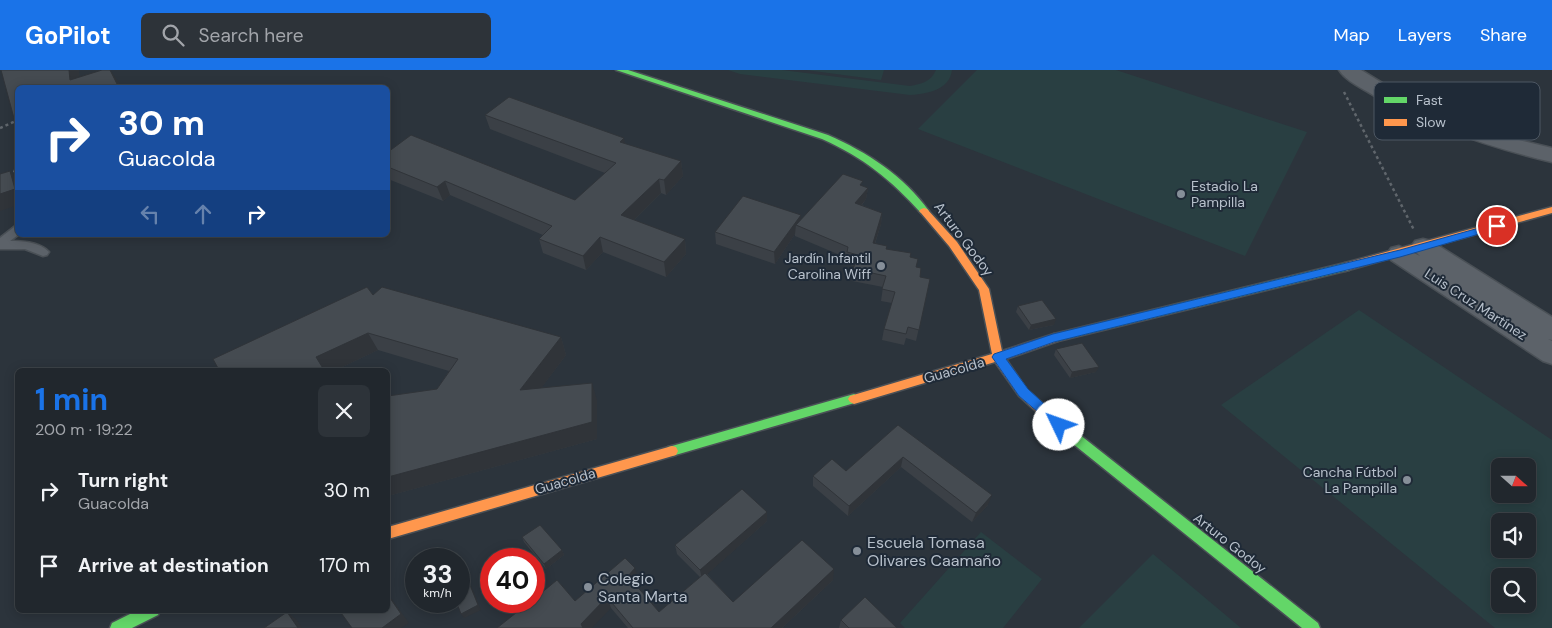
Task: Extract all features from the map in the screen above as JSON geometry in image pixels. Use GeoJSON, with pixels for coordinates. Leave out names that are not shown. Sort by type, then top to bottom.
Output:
{"type":"FeatureCollection","features":[{"type":"Feature","properties":{"kind":"street","name":"Arturo Godoy"},"geometry":{"type":"LineString","coordinates":[[620,70],[824,137],[858,151],[884,169],[903,187],[953,244],[984,289],[998,357],[1024,392],[1071,436],[1313,628]]}},
{"type":"Feature","properties":{"kind":"street"},"geometry":{"type":"LineString","coordinates":[[1344,77],[1374,88]]}},
{"type":"Feature","properties":{"kind":"street"},"geometry":{"type":"LineString","coordinates":[[1498,140],[1551,155]]}},
{"type":"Feature","properties":{"kind":"street","name":"Guacolda"},"geometry":{"type":"LineString","coordinates":[[390,531],[998,357],[1053,338],[1411,250],[1552,210]]}},
{"type":"Feature","properties":{"kind":"street","name":"Luis Cruz Martínez"},"geometry":{"type":"LineString","coordinates":[[1411,250],[1552,330]]}},
{"type":"Feature","properties":{"kind":"street","name":"Luis Cruz Martínez"},"geometry":{"type":"LineString","coordinates":[[1411,250],[1552,354]]}},
{"type":"Feature","properties":{"kind":"street"},"geometry":{"type":"LineString","coordinates":[[117,628],[147,613]]}},
{"type":"Feature","properties":{"kind":"lane"},"geometry":{"type":"LineString","coordinates":[[0,244],[15,231]]}},
{"type":"Feature","properties":{"kind":"lane"},"geometry":{"type":"LineString","coordinates":[[0,244],[26,245],[43,252]]}},
{"type":"Feature","properties":{"kind":"lane"},"geometry":{"type":"LineString","coordinates":[[106,628],[114,613]]}},
{"type":"Feature","properties":{"kind":"path"},"geometry":{"type":"LineString","coordinates":[[1344,77],[1411,250]]}},
{"type":"Feature","properties":{"kind":"path"},"geometry":{"type":"LineString","coordinates":[[0,128],[15,121]]}},
{"type":"Feature","properties":{"kind":"path"},"geometry":{"type":"LineString","coordinates":[[12,178],[15,170]]}},
{"type":"Feature","properties":{"kind":"path"},"geometry":{"type":"LineString","coordinates":[[6,180],[15,177]]}},
{"type":"Feature","properties":{"kind":"green space"},"geometry":{"type":"Polygon","coordinates":[[[728,70],[782,70],[910,86],[928,80],[936,70],[952,70],[947,82],[936,90],[910,95],[740,74],[728,70]]]}},
{"type":"Feature","properties":{"kind":"green space"},"geometry":{"type":"Polygon","coordinates":[[[806,70],[884,70],[881,80],[806,70]]]}},
{"type":"Feature","properties":{"kind":"green space","name":"Estadio La Pampilla"},"geometry":{"type":"Polygon","coordinates":[[[977,70],[1116,70],[1307,132],[1245,256],[918,129],[977,70]]]}},
{"type":"Feature","properties":{"kind":"green space","name":"Cancha Fútbol La Pampilla"},"geometry":{"type":"Polygon","coordinates":[[[1359,310],[1552,440],[1552,628],[1495,628],[1221,405],[1359,310]]]}},
{"type":"Feature","properties":{"kind":"green space"},"geometry":{"type":"Polygon","coordinates":[[[981,532],[1042,579],[1003,628],[905,628],[900,623],[981,532]]]}},
{"type":"Feature","properties":{"kind":"green space"},"geometry":{"type":"Polygon","coordinates":[[[1153,554],[1241,628],[1079,628],[1153,554]]]}},
{"type":"Feature","properties":{"kind":"building"},"geometry":{"type":"Polygon","coordinates":[[[1,70],[69,70],[70,80],[102,70],[110,70],[118,85],[15,85],[15,122],[1,70]]]}},
{"type":"Feature","properties":{"kind":"building"},"geometry":{"type":"Polygon","coordinates":[[[509,97],[624,138],[620,142],[681,161],[664,180],[659,179],[621,215],[685,239],[664,262],[600,237],[583,256],[539,239],[552,226],[445,181],[437,187],[390,168],[390,151],[411,135],[575,200],[616,163],[485,115],[509,97]]]}},
{"type":"Feature","properties":{"kind":"building"},"geometry":{"type":"Polygon","coordinates":[[[10,171],[15,189],[0,194],[0,174],[10,171]]]}},
{"type":"Feature","properties":{"kind":"building","name":"Jardín Infantil Carolina Wiff"},"geometry":{"type":"Polygon","coordinates":[[[843,174],[863,181],[860,185],[868,188],[855,203],[882,213],[873,243],[887,246],[886,249],[911,253],[910,257],[918,259],[916,267],[921,268],[920,277],[930,279],[919,330],[908,327],[906,334],[884,329],[895,292],[882,289],[886,276],[853,269],[858,255],[847,252],[848,247],[796,225],[843,174]]]}},
{"type":"Feature","properties":{"kind":"building"},"geometry":{"type":"Polygon","coordinates":[[[743,196],[801,215],[774,252],[715,232],[743,196]]]}},
{"type":"Feature","properties":{"kind":"building"},"geometry":{"type":"Polygon","coordinates":[[[367,287],[373,295],[382,287],[561,337],[520,390],[592,383],[592,422],[390,476],[390,396],[437,389],[458,359],[368,333],[316,357],[323,368],[218,368],[213,359],[367,287]]]}},
{"type":"Feature","properties":{"kind":"building"},"geometry":{"type":"Polygon","coordinates":[[[1042,300],[1056,319],[1031,325],[1018,306],[1042,300]]]}},
{"type":"Feature","properties":{"kind":"building"},"geometry":{"type":"Polygon","coordinates":[[[1082,343],[1099,367],[1072,372],[1056,349],[1082,343]]]}},
{"type":"Feature","properties":{"kind":"building"},"geometry":{"type":"Polygon","coordinates":[[[898,425],[992,495],[976,513],[903,457],[849,506],[813,476],[832,459],[846,471],[898,425]]]}},
{"type":"Feature","properties":{"kind":"building"},"geometry":{"type":"Polygon","coordinates":[[[742,489],[767,512],[700,570],[675,545],[742,489]]]}},
{"type":"Feature","properties":{"kind":"building"},"geometry":{"type":"Polygon","coordinates":[[[540,525],[562,550],[545,563],[545,548],[531,548],[522,537],[540,525]]]}},
{"type":"Feature","properties":{"kind":"building"},"geometry":{"type":"Polygon","coordinates":[[[802,540],[834,569],[771,628],[633,628],[607,597],[581,624],[583,628],[497,628],[516,613],[545,613],[545,590],[557,580],[575,601],[625,558],[635,568],[628,576],[659,612],[705,573],[733,602],[802,540]]]}},
{"type":"Feature","properties":{"kind":"building"},"geometry":{"type":"Polygon","coordinates":[[[470,585],[478,605],[470,609],[470,585]]]}},
{"type":"Feature","properties":{"kind":"building"},"geometry":{"type":"Polygon","coordinates":[[[865,597],[897,628],[849,628],[841,620],[865,597]]]}},
{"type":"Feature","properties":{"kind":"building"},"geometry":{"type":"Polygon","coordinates":[[[390,598],[401,614],[382,628],[352,628],[341,613],[390,613],[390,598]]]}},
{"type":"Feature","properties":{"kind":"building"},"geometry":{"type":"Polygon","coordinates":[[[288,613],[298,628],[264,628],[288,613]]]}},
{"type":"Feature","properties":{"kind":"traffic: fast"},"geometry":{"type":"LineString","coordinates":[[620,70],[825,137],[841,144],[879,167],[901,186],[924,211]]}},
{"type":"Feature","properties":{"kind":"traffic: fast"},"geometry":{"type":"LineString","coordinates":[[1054,338],[1345,267]]}},
{"type":"Feature","properties":{"kind":"traffic: fast"},"geometry":{"type":"LineString","coordinates":[[672,451],[854,399]]}},
{"type":"Feature","properties":{"kind":"traffic: fast"},"geometry":{"type":"LineString","coordinates":[[1066,431],[1313,628]]}},
{"type":"Feature","properties":{"kind":"traffic: fast"},"geometry":{"type":"LineString","coordinates":[[117,628],[147,613]]}},
{"type":"Feature","properties":{"kind":"traffic: slow"},"geometry":{"type":"LineString","coordinates":[[1345,267],[1552,210]]}},
{"type":"Feature","properties":{"kind":"traffic: slow"},"geometry":{"type":"LineString","coordinates":[[924,211],[953,244],[984,289],[998,357],[1023,393],[1066,431]]}},
{"type":"Feature","properties":{"kind":"traffic: slow"},"geometry":{"type":"LineString","coordinates":[[854,399],[998,357],[1054,338]]}},
{"type":"Feature","properties":{"kind":"traffic: slow"},"geometry":{"type":"LineString","coordinates":[[390,532],[672,451]]}},
{"type":"Feature","properties":{"kind":"place","name":"Estadio La Pampilla"},"geometry":{"type":"Point","coordinates":[1181,194]}},
{"type":"Feature","properties":{"kind":"place","name":"Jardín Infantil Carolina Wiff"},"geometry":{"type":"Point","coordinates":[881,266]}},
{"type":"Feature","properties":{"kind":"place","name":"Cancha Fútbol La Pampilla"},"geometry":{"type":"Point","coordinates":[1407,480]}},
{"type":"Feature","properties":{"kind":"place","name":"Escuela Tomasa Olivares Caamaño"},"geometry":{"type":"Point","coordinates":[857,551]}},
{"type":"Feature","properties":{"kind":"place","name":"Colegio Santa Marta"},"geometry":{"type":"Point","coordinates":[588,587]}},
{"type":"Feature","properties":{"kind":"route"},"geometry":{"type":"LineString","coordinates":[[1059,425],[1024,392],[998,357],[1053,338],[1400,254],[1497,226]]}}]}
